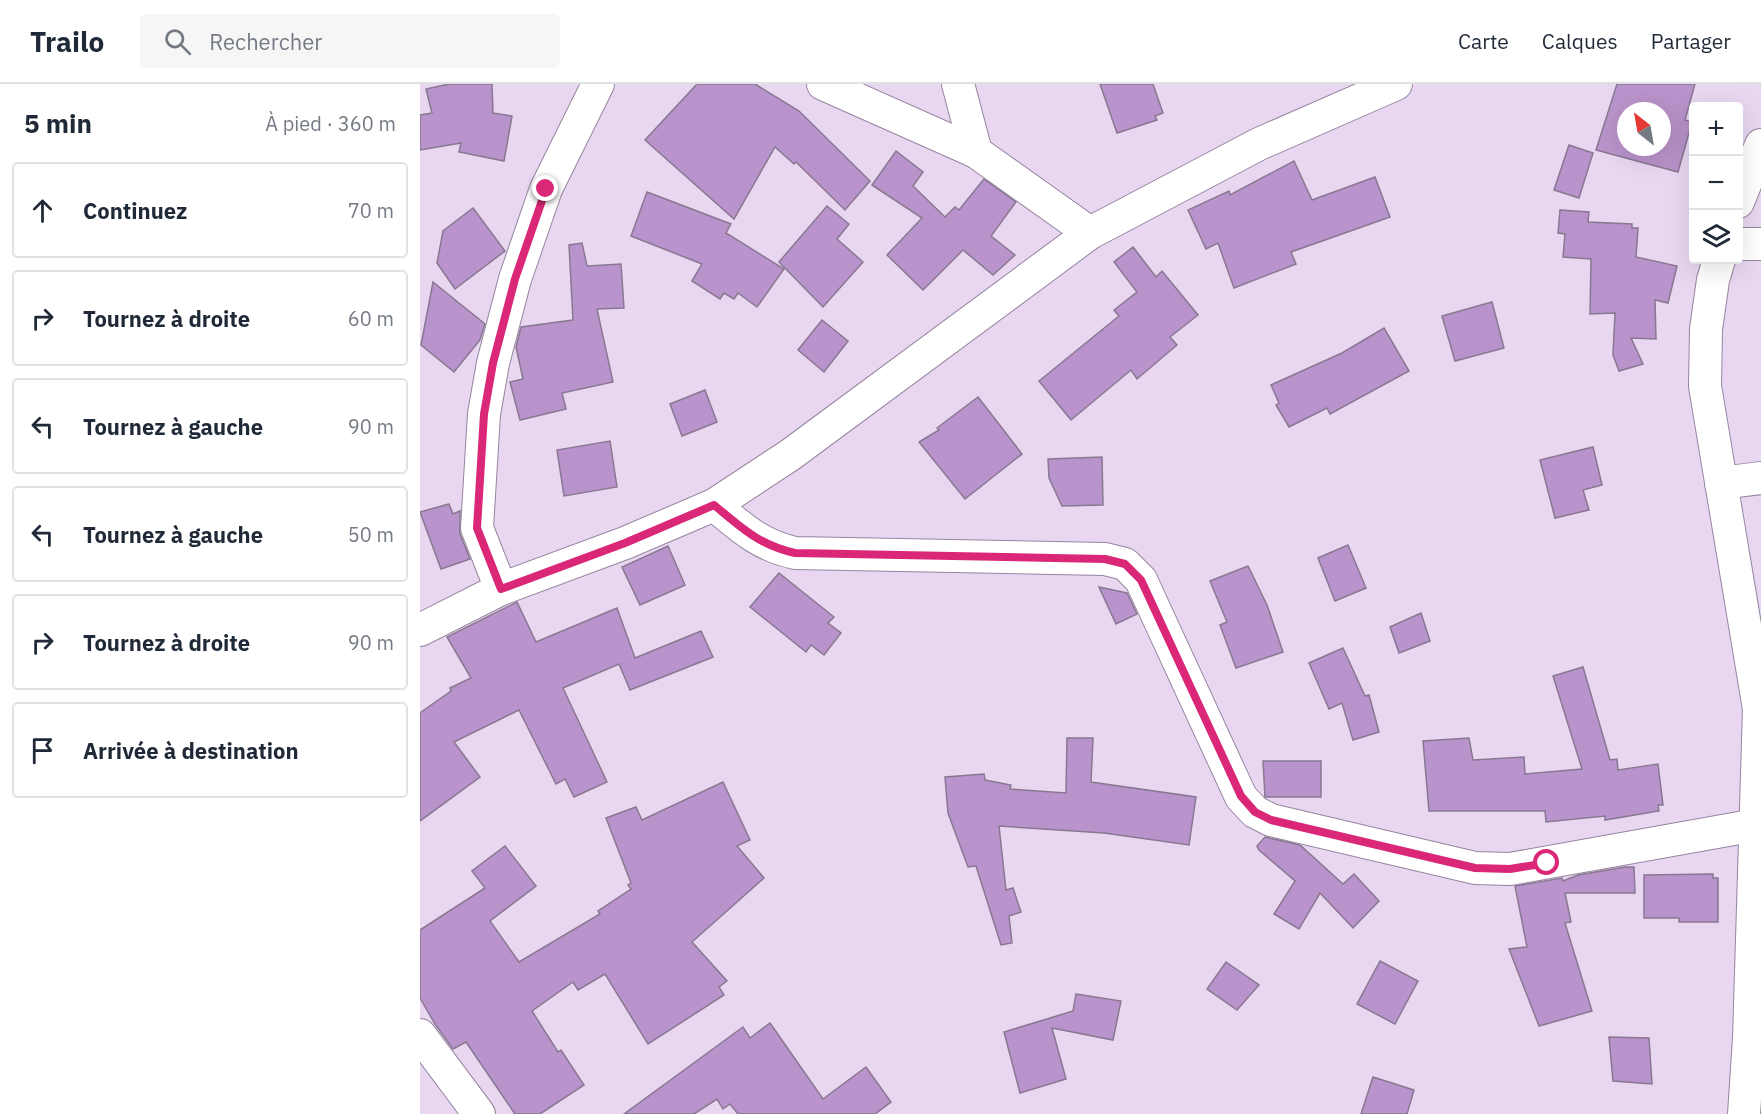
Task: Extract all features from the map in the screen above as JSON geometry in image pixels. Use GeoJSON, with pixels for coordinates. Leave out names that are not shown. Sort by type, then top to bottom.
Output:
{"type":"FeatureCollection","features":[{"type":"Feature","properties":{"kind":"street"},"geometry":{"type":"LineString","coordinates":[[501,589],[477,528],[484,414],[493,363],[515,279],[546,189],[598,84]]}},
{"type":"Feature","properties":{"kind":"street"},"geometry":{"type":"LineString","coordinates":[[824,84],[976,152],[1090,233]]}},
{"type":"Feature","properties":{"kind":"street"},"geometry":{"type":"LineString","coordinates":[[958,84],[976,152]]}},
{"type":"Feature","properties":{"kind":"street"},"geometry":{"type":"LineString","coordinates":[[420,630],[501,589],[625,543],[714,505],[790,455],[1090,233],[1259,144],[1396,84]]}},
{"type":"Feature","properties":{"kind":"street"},"geometry":{"type":"LineString","coordinates":[[1743,189],[1761,145]]}},
{"type":"Feature","properties":{"kind":"street"},"geometry":{"type":"LineString","coordinates":[[1743,244],[1761,244]]}},
{"type":"Feature","properties":{"kind":"street"},"geometry":{"type":"LineString","coordinates":[[1718,264],[1713,280],[1706,330],[1705,386],[1760,709],[1756,825],[1755,1038],[1744,1114]]}},
{"type":"Feature","properties":{"kind":"street"},"geometry":{"type":"LineString","coordinates":[[1721,483],[1761,478]]}},
{"type":"Feature","properties":{"kind":"street"},"geometry":{"type":"LineString","coordinates":[[714,505],[758,541],[775,549],[795,553],[1105,559],[1125,564],[1141,580],[1241,796],[1255,812],[1271,820],[1475,868],[1510,869],[1756,825]]}},
{"type":"Feature","properties":{"kind":"street"},"geometry":{"type":"LineString","coordinates":[[420,1035],[479,1114]]}},
{"type":"Feature","properties":{"kind":"building"},"geometry":{"type":"Polygon","coordinates":[[[449,84],[492,84],[493,113],[512,116],[504,161],[459,152],[461,143],[420,150],[420,115],[432,113],[426,89],[449,84]]]}},
{"type":"Feature","properties":{"kind":"building"},"geometry":{"type":"Polygon","coordinates":[[[697,84],[755,84],[799,111],[870,181],[845,210],[796,162],[794,164],[775,147],[734,219],[645,140],[697,84]]]}},
{"type":"Feature","properties":{"kind":"building"},"geometry":{"type":"Polygon","coordinates":[[[1100,84],[1153,84],[1163,113],[1155,116],[1157,120],[1117,133],[1100,84]]]}},
{"type":"Feature","properties":{"kind":"building"},"geometry":{"type":"Polygon","coordinates":[[[1617,84],[1695,84],[1685,120],[1689,121],[1689,133],[1678,172],[1618,156],[1671,156],[1671,102],[1617,102],[1617,156],[1596,150],[1617,84]]]}},
{"type":"Feature","properties":{"kind":"building"},"geometry":{"type":"Polygon","coordinates":[[[1569,145],[1593,153],[1579,198],[1554,190],[1569,145]]]}},
{"type":"Feature","properties":{"kind":"building"},"geometry":{"type":"Polygon","coordinates":[[[896,151],[923,172],[913,186],[945,217],[955,207],[959,210],[984,179],[1016,202],[991,236],[1015,255],[993,275],[963,250],[923,290],[887,255],[922,218],[872,185],[896,151]]]}},
{"type":"Feature","properties":{"kind":"building"},"geometry":{"type":"Polygon","coordinates":[[[1294,161],[1312,200],[1375,177],[1390,217],[1291,252],[1296,264],[1234,288],[1218,243],[1206,249],[1188,210],[1229,191],[1230,195],[1294,161]]]}},
{"type":"Feature","properties":{"kind":"building"},"geometry":{"type":"Polygon","coordinates":[[[647,192],[731,224],[726,233],[784,269],[757,307],[738,293],[734,299],[724,293],[720,299],[692,281],[702,264],[631,236],[647,192]]]}},
{"type":"Feature","properties":{"kind":"building"},"geometry":{"type":"Polygon","coordinates":[[[827,206],[849,224],[837,239],[863,262],[823,307],[779,262],[827,206]]]}},
{"type":"Feature","properties":{"kind":"building"},"geometry":{"type":"Polygon","coordinates":[[[473,208],[505,251],[455,289],[437,263],[443,231],[473,208]]]}},
{"type":"Feature","properties":{"kind":"building"},"geometry":{"type":"Polygon","coordinates":[[[1560,210],[1589,212],[1588,222],[1632,224],[1632,228],[1638,228],[1636,257],[1677,266],[1668,303],[1655,300],[1656,339],[1631,338],[1643,364],[1619,371],[1613,355],[1615,313],[1590,314],[1591,259],[1563,257],[1565,234],[1558,233],[1560,210]]]}},
{"type":"Feature","properties":{"kind":"building"},"geometry":{"type":"Polygon","coordinates":[[[582,243],[587,266],[621,264],[624,308],[597,309],[613,382],[562,393],[566,409],[520,420],[510,382],[523,379],[516,347],[521,327],[573,320],[569,245],[582,243]]]}},
{"type":"Feature","properties":{"kind":"building"},"geometry":{"type":"Polygon","coordinates":[[[1133,247],[1156,277],[1162,271],[1198,315],[1170,337],[1177,345],[1137,379],[1131,370],[1071,420],[1039,381],[1119,316],[1114,310],[1137,292],[1114,262],[1133,247]]]}},
{"type":"Feature","properties":{"kind":"building"},"geometry":{"type":"Polygon","coordinates":[[[433,282],[485,324],[480,340],[454,372],[421,345],[433,282]]]}},
{"type":"Feature","properties":{"kind":"building"},"geometry":{"type":"Polygon","coordinates":[[[1492,302],[1504,348],[1455,361],[1442,316],[1492,302]]]}},
{"type":"Feature","properties":{"kind":"building"},"geometry":{"type":"Polygon","coordinates":[[[822,320],[848,341],[824,372],[798,350],[822,320]]]}},
{"type":"Feature","properties":{"kind":"building"},"geometry":{"type":"Polygon","coordinates":[[[1384,328],[1409,371],[1330,414],[1327,408],[1289,427],[1276,405],[1279,403],[1271,385],[1342,353],[1384,328]]]}},
{"type":"Feature","properties":{"kind":"building"},"geometry":{"type":"Polygon","coordinates":[[[705,390],[717,422],[682,436],[670,404],[705,390]]]}},
{"type":"Feature","properties":{"kind":"building"},"geometry":{"type":"Polygon","coordinates":[[[978,397],[1022,454],[965,499],[919,442],[939,430],[937,428],[978,397]]]}},
{"type":"Feature","properties":{"kind":"building"},"geometry":{"type":"Polygon","coordinates":[[[610,441],[617,487],[564,496],[557,450],[610,441]]]}},
{"type":"Feature","properties":{"kind":"building"},"geometry":{"type":"Polygon","coordinates":[[[1593,447],[1602,485],[1583,490],[1589,510],[1555,518],[1540,460],[1593,447]]]}},
{"type":"Feature","properties":{"kind":"building"},"geometry":{"type":"Polygon","coordinates":[[[1102,457],[1103,505],[1062,506],[1049,478],[1048,459],[1102,457]]]}},
{"type":"Feature","properties":{"kind":"building"},"geometry":{"type":"Polygon","coordinates":[[[449,504],[453,514],[460,511],[460,534],[470,559],[441,569],[420,512],[449,504]]]}},
{"type":"Feature","properties":{"kind":"building"},"geometry":{"type":"Polygon","coordinates":[[[1348,545],[1366,588],[1335,601],[1318,558],[1348,545]]]}},
{"type":"Feature","properties":{"kind":"building"},"geometry":{"type":"Polygon","coordinates":[[[668,546],[685,585],[640,605],[622,567],[668,546]]]}},
{"type":"Feature","properties":{"kind":"building"},"geometry":{"type":"Polygon","coordinates":[[[1248,566],[1267,605],[1283,652],[1236,668],[1220,625],[1227,622],[1210,581],[1248,566]]]}},
{"type":"Feature","properties":{"kind":"building"},"geometry":{"type":"Polygon","coordinates":[[[779,573],[834,617],[828,623],[841,633],[824,655],[811,645],[806,652],[750,607],[779,573]]]}},
{"type":"Feature","properties":{"kind":"building"},"geometry":{"type":"Polygon","coordinates":[[[1099,587],[1127,593],[1137,614],[1116,624],[1099,587]]]}},
{"type":"Feature","properties":{"kind":"building"},"geometry":{"type":"Polygon","coordinates":[[[517,602],[536,642],[617,608],[635,658],[701,631],[713,657],[630,690],[619,664],[563,688],[607,782],[574,797],[565,779],[556,784],[519,710],[454,742],[480,777],[420,821],[420,713],[451,691],[450,688],[471,678],[447,637],[517,602]]]}},
{"type":"Feature","properties":{"kind":"building"},"geometry":{"type":"Polygon","coordinates":[[[1421,613],[1430,641],[1399,653],[1390,627],[1421,613]]]}},
{"type":"Feature","properties":{"kind":"building"},"geometry":{"type":"Polygon","coordinates":[[[1343,648],[1365,696],[1369,695],[1379,732],[1353,740],[1342,703],[1329,709],[1309,663],[1343,648]]]}},
{"type":"Feature","properties":{"kind":"building"},"geometry":{"type":"Polygon","coordinates":[[[1583,667],[1610,760],[1617,759],[1618,770],[1658,764],[1663,805],[1658,805],[1659,811],[1605,820],[1605,816],[1546,822],[1545,811],[1429,811],[1423,741],[1469,738],[1473,760],[1524,757],[1525,774],[1582,769],[1553,676],[1583,667]]]}},
{"type":"Feature","properties":{"kind":"building"},"geometry":{"type":"Polygon","coordinates":[[[1067,738],[1093,738],[1091,782],[1196,797],[1189,845],[1104,833],[999,826],[1006,890],[1013,888],[1021,912],[1009,916],[1012,943],[1001,945],[976,866],[968,867],[948,813],[945,777],[984,774],[985,780],[1011,785],[1010,789],[1066,793],[1067,738]]]}},
{"type":"Feature","properties":{"kind":"building"},"geometry":{"type":"Polygon","coordinates":[[[1263,761],[1321,761],[1321,797],[1265,797],[1263,761]]]}},
{"type":"Feature","properties":{"kind":"building"},"geometry":{"type":"Polygon","coordinates":[[[723,782],[750,840],[737,846],[764,878],[692,942],[727,981],[719,987],[724,995],[648,1044],[605,974],[578,990],[573,982],[532,1011],[558,1052],[561,1050],[584,1085],[540,1114],[515,1114],[466,1042],[453,1049],[420,998],[420,930],[485,888],[472,871],[505,846],[536,886],[490,921],[519,962],[600,914],[598,911],[631,889],[628,885],[631,883],[606,818],[636,807],[642,820],[723,782]]]}},
{"type":"Feature","properties":{"kind":"building"},"geometry":{"type":"Polygon","coordinates":[[[1265,837],[1300,845],[1343,884],[1354,874],[1379,901],[1353,928],[1320,893],[1299,929],[1274,914],[1295,881],[1259,850],[1257,846],[1265,837]]]}},
{"type":"Feature","properties":{"kind":"building"},"geometry":{"type":"Polygon","coordinates":[[[1634,867],[1635,893],[1565,893],[1571,922],[1565,923],[1592,1011],[1539,1026],[1509,949],[1527,947],[1515,886],[1562,878],[1563,881],[1578,875],[1634,867]]]}},
{"type":"Feature","properties":{"kind":"building"},"geometry":{"type":"Polygon","coordinates":[[[1713,874],[1713,878],[1718,878],[1718,922],[1679,922],[1679,918],[1644,918],[1644,875],[1713,874]]]}},
{"type":"Feature","properties":{"kind":"building"},"geometry":{"type":"Polygon","coordinates":[[[1380,961],[1418,981],[1395,1024],[1357,1004],[1380,961]]]}},
{"type":"Feature","properties":{"kind":"building"},"geometry":{"type":"Polygon","coordinates":[[[1226,962],[1259,985],[1237,1010],[1207,989],[1226,962]]]}},
{"type":"Feature","properties":{"kind":"building"},"geometry":{"type":"Polygon","coordinates":[[[1076,994],[1121,1001],[1113,1040],[1052,1028],[1066,1079],[1020,1093],[1004,1032],[1073,1011],[1076,994]]]}},
{"type":"Feature","properties":{"kind":"building"},"geometry":{"type":"Polygon","coordinates":[[[770,1023],[823,1099],[866,1067],[891,1102],[875,1114],[738,1114],[730,1104],[723,1109],[717,1099],[694,1114],[624,1114],[743,1027],[750,1038],[770,1023]]]}},
{"type":"Feature","properties":{"kind":"building"},"geometry":{"type":"Polygon","coordinates":[[[1609,1037],[1649,1038],[1652,1084],[1613,1081],[1609,1037]]]}},
{"type":"Feature","properties":{"kind":"building"},"geometry":{"type":"Polygon","coordinates":[[[1373,1077],[1414,1090],[1407,1114],[1361,1114],[1373,1077]]]}},
{"type":"Feature","properties":{"kind":"route"},"geometry":{"type":"LineString","coordinates":[[546,189],[515,279],[493,363],[484,414],[477,528],[501,589],[625,543],[714,505],[758,541],[775,549],[795,553],[1105,559],[1125,564],[1141,580],[1241,796],[1255,812],[1271,820],[1475,868],[1510,869],[1547,863]]}}]}
